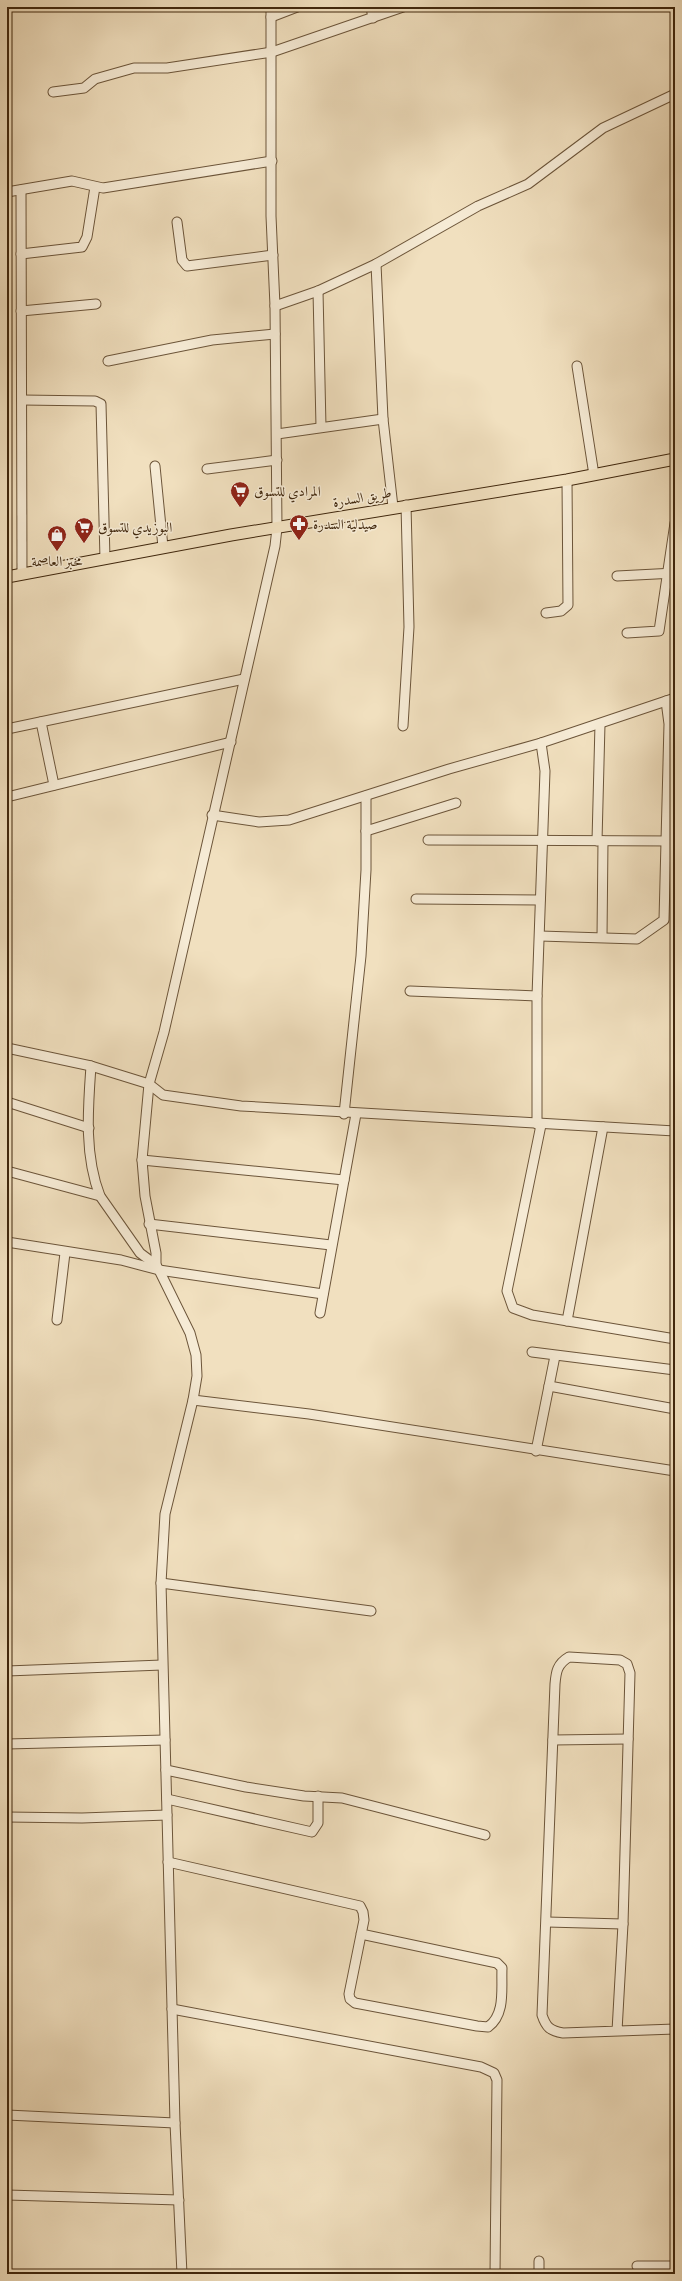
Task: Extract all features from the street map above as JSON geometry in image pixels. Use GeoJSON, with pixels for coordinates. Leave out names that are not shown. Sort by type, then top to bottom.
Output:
{"type":"FeatureCollection","features":[{"type":"Feature","properties":{"kind":"main road","name":"طريق السدرة"},"geometry":{"type":"LineString","coordinates":[[7,577],[163,547],[393,507],[567,480],[675,459]]}},
{"type":"Feature","properties":{"kind":"street"},"geometry":{"type":"LineString","coordinates":[[182,2274],[175,2123],[168,1815],[160,1582],[165,1514],[193,1400],[197,1376],[190,1333],[158,1267],[149,1224],[142,1160],[149,1084],[164,1032],[212,815],[231,742],[275,546],[277,528],[277,434],[273,255],[271,7]]}},
{"type":"Feature","properties":{"kind":"street"},"geometry":{"type":"LineString","coordinates":[[271,17],[297,7]]}},
{"type":"Feature","properties":{"kind":"street"},"geometry":{"type":"LineString","coordinates":[[371,7],[373,18]]}},
{"type":"Feature","properties":{"kind":"street"},"geometry":{"type":"LineString","coordinates":[[53,92],[84,88],[95,79],[134,68],[168,68],[272,52],[403,7]]}},
{"type":"Feature","properties":{"kind":"street"},"geometry":{"type":"LineString","coordinates":[[275,306],[318,290],[376,264],[478,206],[528,184],[610,124],[675,94]]}},
{"type":"Feature","properties":{"kind":"street"},"geometry":{"type":"LineString","coordinates":[[7,192],[72,181],[104,188],[272,161]]}},
{"type":"Feature","properties":{"kind":"street"},"geometry":{"type":"LineString","coordinates":[[21,254],[82,247],[88,233],[95,187]]}},
{"type":"Feature","properties":{"kind":"street"},"geometry":{"type":"LineString","coordinates":[[21,190],[22,574]]}},
{"type":"Feature","properties":{"kind":"street"},"geometry":{"type":"LineString","coordinates":[[177,222],[182,260],[187,266],[273,255]]}},
{"type":"Feature","properties":{"kind":"street"},"geometry":{"type":"LineString","coordinates":[[376,264],[383,419],[393,507]]}},
{"type":"Feature","properties":{"kind":"street"},"geometry":{"type":"LineString","coordinates":[[318,290],[321,427]]}},
{"type":"Feature","properties":{"kind":"street"},"geometry":{"type":"LineString","coordinates":[[21,311],[96,304]]}},
{"type":"Feature","properties":{"kind":"street"},"geometry":{"type":"LineString","coordinates":[[108,361],[212,340],[275,334]]}},
{"type":"Feature","properties":{"kind":"street"},"geometry":{"type":"LineString","coordinates":[[577,366],[594,474]]}},
{"type":"Feature","properties":{"kind":"street"},"geometry":{"type":"LineString","coordinates":[[22,400],[94,401],[102,405],[104,559]]}},
{"type":"Feature","properties":{"kind":"street"},"geometry":{"type":"LineString","coordinates":[[277,434],[383,419]]}},
{"type":"Feature","properties":{"kind":"street"},"geometry":{"type":"LineString","coordinates":[[207,469],[277,460]]}},
{"type":"Feature","properties":{"kind":"street"},"geometry":{"type":"LineString","coordinates":[[155,466],[163,547]]}},
{"type":"Feature","properties":{"kind":"street"},"geometry":{"type":"LineString","coordinates":[[546,614],[560,611],[568,605],[567,480]]}},
{"type":"Feature","properties":{"kind":"street"},"geometry":{"type":"LineString","coordinates":[[403,726],[409,627],[406,505]]}},
{"type":"Feature","properties":{"kind":"street"},"geometry":{"type":"LineString","coordinates":[[627,633],[660,631],[671,573],[675,523]]}},
{"type":"Feature","properties":{"kind":"street"},"geometry":{"type":"LineString","coordinates":[[617,576],[671,573]]}},
{"type":"Feature","properties":{"kind":"street"},"geometry":{"type":"LineString","coordinates":[[7,729],[244,679]]}},
{"type":"Feature","properties":{"kind":"street"},"geometry":{"type":"LineString","coordinates":[[212,815],[259,822],[289,820],[541,743],[671,699],[665,841],[664,920],[638,939],[626,940],[602,937],[540,936]]}},
{"type":"Feature","properties":{"kind":"street"},"geometry":{"type":"LineString","coordinates":[[41,722],[54,786]]}},
{"type":"Feature","properties":{"kind":"street"},"geometry":{"type":"LineString","coordinates":[[600,724],[602,937]]}},
{"type":"Feature","properties":{"kind":"street"},"geometry":{"type":"LineString","coordinates":[[7,796],[54,786],[231,742]]}},
{"type":"Feature","properties":{"kind":"street"},"geometry":{"type":"LineString","coordinates":[[541,743],[545,771],[537,996],[539,1124],[507,1291],[513,1308],[520,1312],[675,1339]]}},
{"type":"Feature","properties":{"kind":"street"},"geometry":{"type":"LineString","coordinates":[[344,1114],[361,956],[366,796]]}},
{"type":"Feature","properties":{"kind":"street"},"geometry":{"type":"LineString","coordinates":[[366,831],[456,803]]}},
{"type":"Feature","properties":{"kind":"street"},"geometry":{"type":"LineString","coordinates":[[428,840],[675,841]]}},
{"type":"Feature","properties":{"kind":"street"},"geometry":{"type":"LineString","coordinates":[[416,899],[540,900]]}},
{"type":"Feature","properties":{"kind":"street"},"geometry":{"type":"LineString","coordinates":[[410,991],[537,996]]}},
{"type":"Feature","properties":{"kind":"street"},"geometry":{"type":"LineString","coordinates":[[7,1048],[91,1066],[149,1084],[163,1096],[241,1106],[344,1114],[675,1131]]}},
{"type":"Feature","properties":{"kind":"street"},"geometry":{"type":"LineString","coordinates":[[91,1066],[89,1128],[92,1162],[100,1196],[140,1253],[158,1267]]}},
{"type":"Feature","properties":{"kind":"street"},"geometry":{"type":"LineString","coordinates":[[7,1102],[89,1128]]}},
{"type":"Feature","properties":{"kind":"street"},"geometry":{"type":"LineString","coordinates":[[320,1313],[331,1245],[356,1114]]}},
{"type":"Feature","properties":{"kind":"street"},"geometry":{"type":"LineString","coordinates":[[567,1321],[603,1127]]}},
{"type":"Feature","properties":{"kind":"street"},"geometry":{"type":"LineString","coordinates":[[142,1160],[344,1180]]}},
{"type":"Feature","properties":{"kind":"street"},"geometry":{"type":"LineString","coordinates":[[7,1172],[100,1196]]}},
{"type":"Feature","properties":{"kind":"street"},"geometry":{"type":"LineString","coordinates":[[149,1224],[331,1245]]}},
{"type":"Feature","properties":{"kind":"street"},"geometry":{"type":"LineString","coordinates":[[7,1242],[65,1253],[121,1260],[323,1294]]}},
{"type":"Feature","properties":{"kind":"street"},"geometry":{"type":"LineString","coordinates":[[57,1320],[65,1253]]}},
{"type":"Feature","properties":{"kind":"street"},"geometry":{"type":"LineString","coordinates":[[532,1352],[675,1370]]}},
{"type":"Feature","properties":{"kind":"street"},"geometry":{"type":"LineString","coordinates":[[536,1450],[555,1356]]}},
{"type":"Feature","properties":{"kind":"street"},"geometry":{"type":"LineString","coordinates":[[549,1386],[675,1409]]}},
{"type":"Feature","properties":{"kind":"street"},"geometry":{"type":"LineString","coordinates":[[193,1400],[309,1414],[675,1471]]}},
{"type":"Feature","properties":{"kind":"street"},"geometry":{"type":"LineString","coordinates":[[160,1582],[371,1611]]}},
{"type":"Feature","properties":{"kind":"street"},"geometry":{"type":"LineString","coordinates":[[617,2031],[623,1924],[630,1673],[627,1664],[620,1660],[569,1657],[562,1661],[556,1670],[547,1922],[542,2015],[545,2024],[551,2031],[563,2033],[675,2029]]}},
{"type":"Feature","properties":{"kind":"street"},"geometry":{"type":"LineString","coordinates":[[7,1671],[162,1665]]}},
{"type":"Feature","properties":{"kind":"street"},"geometry":{"type":"LineString","coordinates":[[553,1740],[628,1739]]}},
{"type":"Feature","properties":{"kind":"street"},"geometry":{"type":"LineString","coordinates":[[7,1744],[165,1740]]}},
{"type":"Feature","properties":{"kind":"street"},"geometry":{"type":"LineString","coordinates":[[166,1770],[246,1788],[355,1801],[485,1835]]}},
{"type":"Feature","properties":{"kind":"street"},"geometry":{"type":"LineString","coordinates":[[167,1798],[312,1832],[318,1823],[318,1796]]}},
{"type":"Feature","properties":{"kind":"street"},"geometry":{"type":"LineString","coordinates":[[7,1816],[82,1818],[168,1815]]}},
{"type":"Feature","properties":{"kind":"street"},"geometry":{"type":"LineString","coordinates":[[168,1862],[360,1906],[363,1912],[361,1934],[349,1994],[350,2000],[354,2003],[477,2026],[488,2027],[496,2021],[500,2014],[502,1968],[497,1963],[361,1934]]}},
{"type":"Feature","properties":{"kind":"street"},"geometry":{"type":"LineString","coordinates":[[547,1922],[623,1924]]}},
{"type":"Feature","properties":{"kind":"street"},"geometry":{"type":"LineString","coordinates":[[172,2009],[481,2067],[494,2072],[497,2080],[495,2274]]}},
{"type":"Feature","properties":{"kind":"street"},"geometry":{"type":"LineString","coordinates":[[7,2115],[175,2123]]}},
{"type":"Feature","properties":{"kind":"street"},"geometry":{"type":"LineString","coordinates":[[7,2195],[179,2200]]}},
{"type":"Feature","properties":{"kind":"street"},"geometry":{"type":"LineString","coordinates":[[539,2260],[539,2274]]}},
{"type":"Feature","properties":{"kind":"street"},"geometry":{"type":"LineString","coordinates":[[637,2266],[674,2269]]}},
{"type":"Feature","properties":{"kind":"place","name":"المرادي للتسوق"},"geometry":{"type":"Point","coordinates":[240,508]}},
{"type":"Feature","properties":{"kind":"place","name":"صيدلية السدرة"},"geometry":{"type":"Point","coordinates":[299,541]}},
{"type":"Feature","properties":{"kind":"place","name":"البوزيدي للتسوق"},"geometry":{"type":"Point","coordinates":[84,544]}},
{"type":"Feature","properties":{"kind":"place","name":"مخبز العاصمة"},"geometry":{"type":"Point","coordinates":[57,552]}}]}
